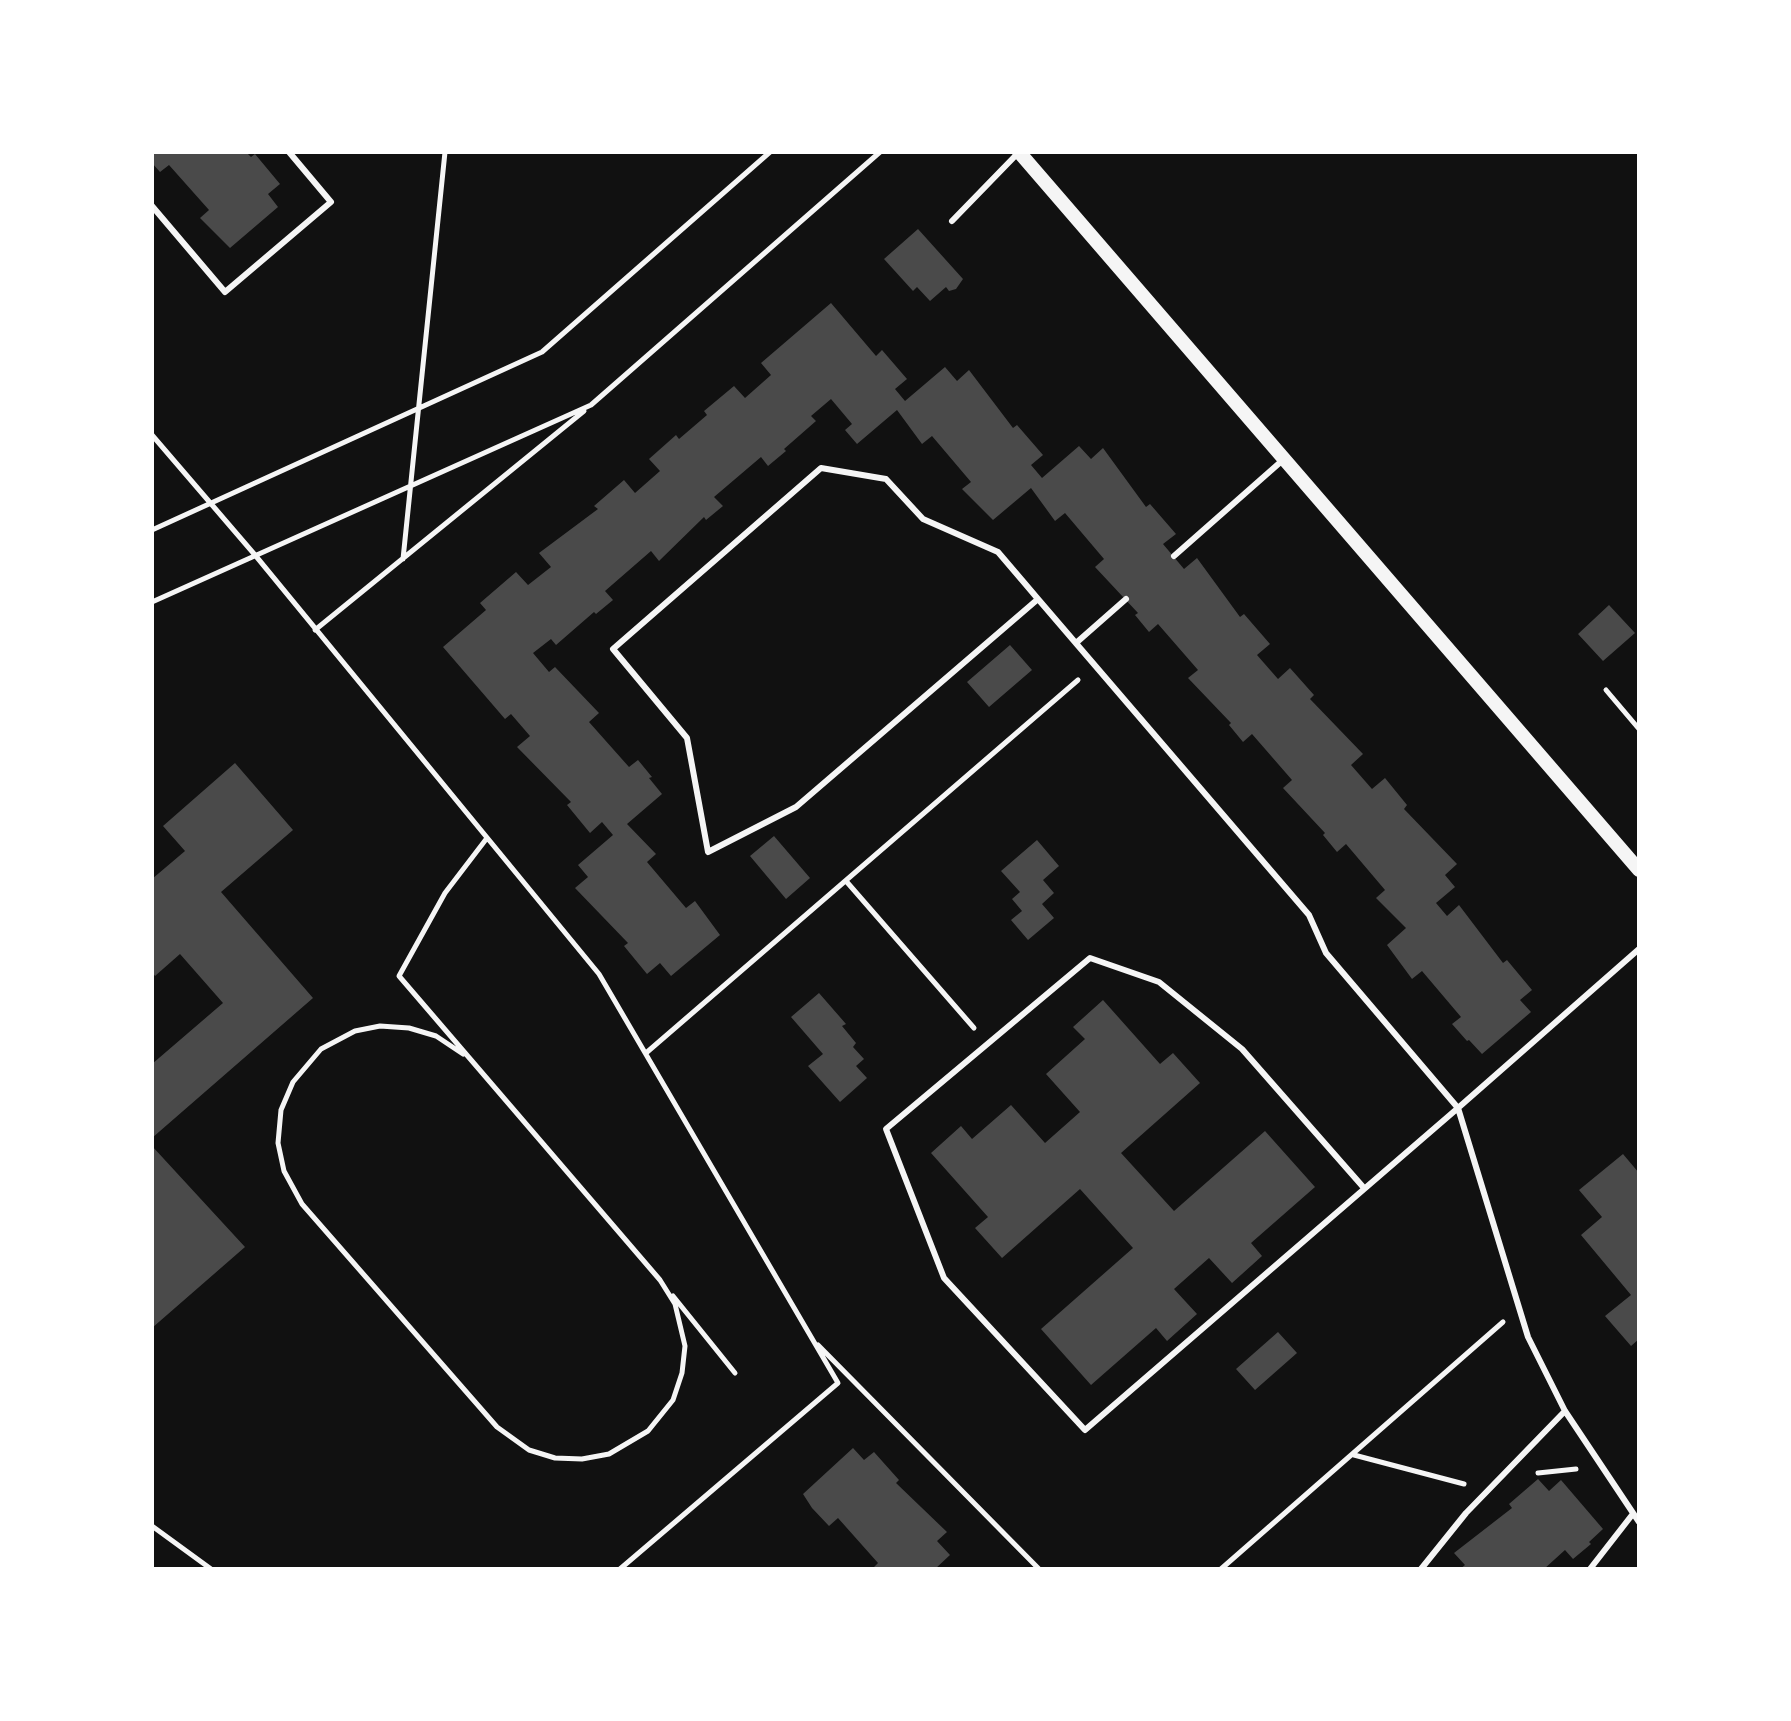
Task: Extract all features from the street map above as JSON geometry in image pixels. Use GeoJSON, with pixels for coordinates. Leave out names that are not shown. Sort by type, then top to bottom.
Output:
{"type":"FeatureCollection","features":[{"type":"Feature","properties":{"kind":"street"},"geometry":{"type":"LineString","coordinates":[[1019,152],[1639,870]]}},
{"type":"Feature","properties":{"kind":"lane"},"geometry":{"type":"LineString","coordinates":[[152,206],[225,292],[331,202],[289,152]]}},
{"type":"Feature","properties":{"kind":"lane"},"geometry":{"type":"LineString","coordinates":[[952,221],[1019,152]]}},
{"type":"Feature","properties":{"kind":"lane"},"geometry":{"type":"LineString","coordinates":[[1174,556],[1284,459]]}},
{"type":"Feature","properties":{"kind":"lane"},"geometry":{"type":"LineString","coordinates":[[1038,599],[796,807],[708,852],[687,738],[613,649],[821,468],[886,479],[923,519],[998,552],[1309,915],[1326,953],[1458,1108],[1528,1337],[1565,1411],[1639,1522]]}},
{"type":"Feature","properties":{"kind":"lane"},"geometry":{"type":"LineString","coordinates":[[1076,643],[1126,599]]}},
{"type":"Feature","properties":{"kind":"lane"},"geometry":{"type":"LineString","coordinates":[[1364,1188],[1242,1049],[1159,982],[1090,958],[886,1129],[944,1278],[1085,1430],[1458,1108],[1639,949]]}},
{"type":"Feature","properties":{"kind":"lane"},"geometry":{"type":"LineString","coordinates":[[1421,1569],[1488,1491],[1565,1411]]}},
{"type":"Feature","properties":{"kind":"lane"},"geometry":{"type":"LineString","coordinates":[[1590,1569],[1632,1515]]}},
{"type":"Feature","properties":{"kind":"path"},"geometry":{"type":"LineString","coordinates":[[403,559],[416,408],[445,152]]}},
{"type":"Feature","properties":{"kind":"path"},"geometry":{"type":"LineString","coordinates":[[152,530],[542,352],[770,152]]}},
{"type":"Feature","properties":{"kind":"path"},"geometry":{"type":"LineString","coordinates":[[315,630],[591,405],[880,152]]}},
{"type":"Feature","properties":{"kind":"path"},"geometry":{"type":"LineString","coordinates":[[152,602],[591,405]]}},
{"type":"Feature","properties":{"kind":"path"},"geometry":{"type":"LineString","coordinates":[[152,435],[255,555],[599,974],[838,1383],[620,1569]]}},
{"type":"Feature","properties":{"kind":"path"},"geometry":{"type":"LineString","coordinates":[[646,1053],[1095,665]]}},
{"type":"Feature","properties":{"kind":"path"},"geometry":{"type":"LineString","coordinates":[[1606,690],[1639,729]]}},
{"type":"Feature","properties":{"kind":"path"},"geometry":{"type":"LineString","coordinates":[[487,838],[445,893],[399,976],[660,1280],[735,1373]]}},
{"type":"Feature","properties":{"kind":"path"},"geometry":{"type":"LineString","coordinates":[[846,881],[988,1044]]}},
{"type":"Feature","properties":{"kind":"path"},"geometry":{"type":"LineString","coordinates":[[463,1054],[436,1036],[409,1028],[380,1026],[355,1031],[321,1049],[293,1082],[281,1110],[278,1143],[284,1171],[302,1204],[497,1427],[529,1450],[555,1458],[582,1459],[609,1454],[648,1431],[673,1400],[682,1373],[685,1346],[680,1317],[660,1280]]}},
{"type":"Feature","properties":{"kind":"path"},"geometry":{"type":"LineString","coordinates":[[1221,1569],[1519,1307]]}},
{"type":"Feature","properties":{"kind":"path"},"geometry":{"type":"LineString","coordinates":[[812,1339],[1039,1569]]}},
{"type":"Feature","properties":{"kind":"path"},"geometry":{"type":"LineString","coordinates":[[1353,1455],[1488,1491]]}},
{"type":"Feature","properties":{"kind":"path"},"geometry":{"type":"LineString","coordinates":[[1502,1476],[1601,1466]]}},
{"type":"Feature","properties":{"kind":"path"},"geometry":{"type":"LineString","coordinates":[[152,1526],[211,1569]]}},
{"type":"Feature","properties":{"kind":"building"},"geometry":{"type":"Polygon","coordinates":[[[152,152],[246,152],[251,157],[255,154],[280,184],[268,194],[278,207],[230,248],[200,218],[209,210],[169,165],[160,172],[152,163],[152,152]]]}},
{"type":"Feature","properties":{"kind":"building"},"geometry":{"type":"Polygon","coordinates":[[[918,229],[963,279],[956,289],[949,291],[946,287],[930,301],[917,287],[913,291],[884,259],[918,229]]]}},
{"type":"Feature","properties":{"kind":"building"},"geometry":{"type":"Polygon","coordinates":[[[831,303],[876,356],[882,350],[907,379],[895,389],[905,401],[945,367],[957,381],[969,370],[1013,428],[1017,425],[1043,455],[1031,465],[1042,478],[1079,446],[1091,459],[1103,448],[1146,507],[1150,504],[1176,534],[1163,544],[1184,569],[1197,558],[1240,617],[1244,614],[1270,644],[1257,655],[1278,679],[1290,668],[1314,695],[1310,699],[1363,754],[1351,765],[1372,789],[1385,778],[1407,805],[1404,809],[1457,864],[1445,875],[1455,887],[1436,903],[1447,916],[1459,905],[1503,963],[1507,960],[1532,990],[1520,1000],[1531,1012],[1482,1054],[1467,1041],[1452,1024],[1461,1017],[1422,971],[1412,979],[1387,945],[1406,928],[1376,898],[1385,890],[1346,844],[1337,852],[1323,835],[1325,833],[1283,788],[1292,780],[1252,734],[1243,742],[1229,725],[1231,723],[1188,678],[1198,670],[1158,624],[1149,632],[1135,615],[1138,613],[1095,567],[1104,559],[1065,513],[1055,521],[1031,488],[993,520],[962,489],[971,482],[932,436],[922,444],[897,410],[857,444],[845,430],[852,424],[831,399],[811,416],[816,421],[784,449],[786,451],[768,466],[761,457],[714,497],[723,506],[706,520],[704,517],[659,561],[651,551],[605,591],[613,600],[556,645],[551,639],[533,653],[549,672],[555,667],[599,713],[589,722],[629,767],[638,760],[652,777],[649,778],[662,794],[627,824],[656,854],[647,862],[686,908],[695,901],[720,935],[671,976],[660,963],[647,974],[624,946],[628,943],[575,888],[588,877],[578,865],[613,835],[602,822],[590,833],[567,805],[571,802],[517,747],[530,736],[511,714],[505,719],[443,647],[486,610],[480,603],[516,572],[528,585],[551,567],[539,553],[598,509],[594,506],[624,480],[635,493],[660,471],[649,459],[676,435],[679,439],[707,415],[704,411],[734,386],[745,398],[771,375],[761,363],[831,303]]]}},
{"type":"Feature","properties":{"kind":"building"},"geometry":{"type":"Polygon","coordinates":[[[1609,605],[1635,633],[1603,661],[1578,634],[1609,605]]]}},
{"type":"Feature","properties":{"kind":"building"},"geometry":{"type":"Polygon","coordinates":[[[1010,645],[1032,670],[989,707],[967,682],[1010,645]]]}},
{"type":"Feature","properties":{"kind":"building"},"geometry":{"type":"Polygon","coordinates":[[[235,763],[293,830],[221,892],[313,998],[152,1138],[152,1064],[223,1003],[180,954],[155,976],[152,972],[152,879],[185,851],[163,826],[235,763]]]}},
{"type":"Feature","properties":{"kind":"building"},"geometry":{"type":"Polygon","coordinates":[[[774,836],[810,878],[786,899],[750,856],[774,836]]]}},
{"type":"Feature","properties":{"kind":"building"},"geometry":{"type":"Polygon","coordinates":[[[1037,840],[1059,866],[1043,880],[1054,893],[1042,904],[1054,918],[1028,940],[1011,920],[1022,911],[1012,899],[1020,892],[1001,871],[1037,840]]]}},
{"type":"Feature","properties":{"kind":"building"},"geometry":{"type":"Polygon","coordinates":[[[819,993],[846,1024],[842,1026],[856,1043],[853,1047],[864,1059],[856,1066],[867,1078],[840,1102],[808,1066],[823,1054],[791,1017],[819,993]]]}},
{"type":"Feature","properties":{"kind":"building"},"geometry":{"type":"Polygon","coordinates":[[[1103,1000],[1160,1064],[1173,1053],[1200,1083],[1121,1153],[1174,1211],[1265,1131],[1315,1187],[1251,1243],[1262,1256],[1232,1283],[1209,1258],[1174,1289],[1197,1314],[1167,1341],[1156,1328],[1091,1385],[1041,1329],[1133,1248],[1080,1189],[1002,1258],[975,1228],[988,1217],[931,1153],[961,1126],[972,1139],[1011,1105],[1045,1143],[1080,1112],[1046,1074],[1085,1039],[1073,1027],[1103,1000]]]}},
{"type":"Feature","properties":{"kind":"building"},"geometry":{"type":"Polygon","coordinates":[[[152,1146],[245,1247],[152,1328],[152,1146]]]}},
{"type":"Feature","properties":{"kind":"building"},"geometry":{"type":"Polygon","coordinates":[[[1623,1154],[1639,1173],[1639,1339],[1631,1346],[1605,1316],[1631,1295],[1581,1235],[1602,1217],[1579,1190],[1623,1154]]]}},
{"type":"Feature","properties":{"kind":"building"},"geometry":{"type":"Polygon","coordinates":[[[1278,1332],[1297,1353],[1255,1390],[1236,1369],[1278,1332]]]}},
{"type":"Feature","properties":{"kind":"building"},"geometry":{"type":"Polygon","coordinates":[[[853,1448],[864,1460],[874,1452],[899,1480],[896,1483],[947,1532],[937,1541],[950,1555],[935,1569],[872,1569],[878,1563],[838,1518],[829,1526],[812,1508],[803,1494],[853,1448]]]}},
{"type":"Feature","properties":{"kind":"building"},"geometry":{"type":"Polygon","coordinates":[[[1538,1479],[1549,1491],[1561,1480],[1603,1529],[1589,1542],[1591,1544],[1573,1559],[1565,1550],[1544,1569],[1460,1569],[1465,1565],[1454,1553],[1512,1508],[1509,1504],[1538,1479]]]}}]}
